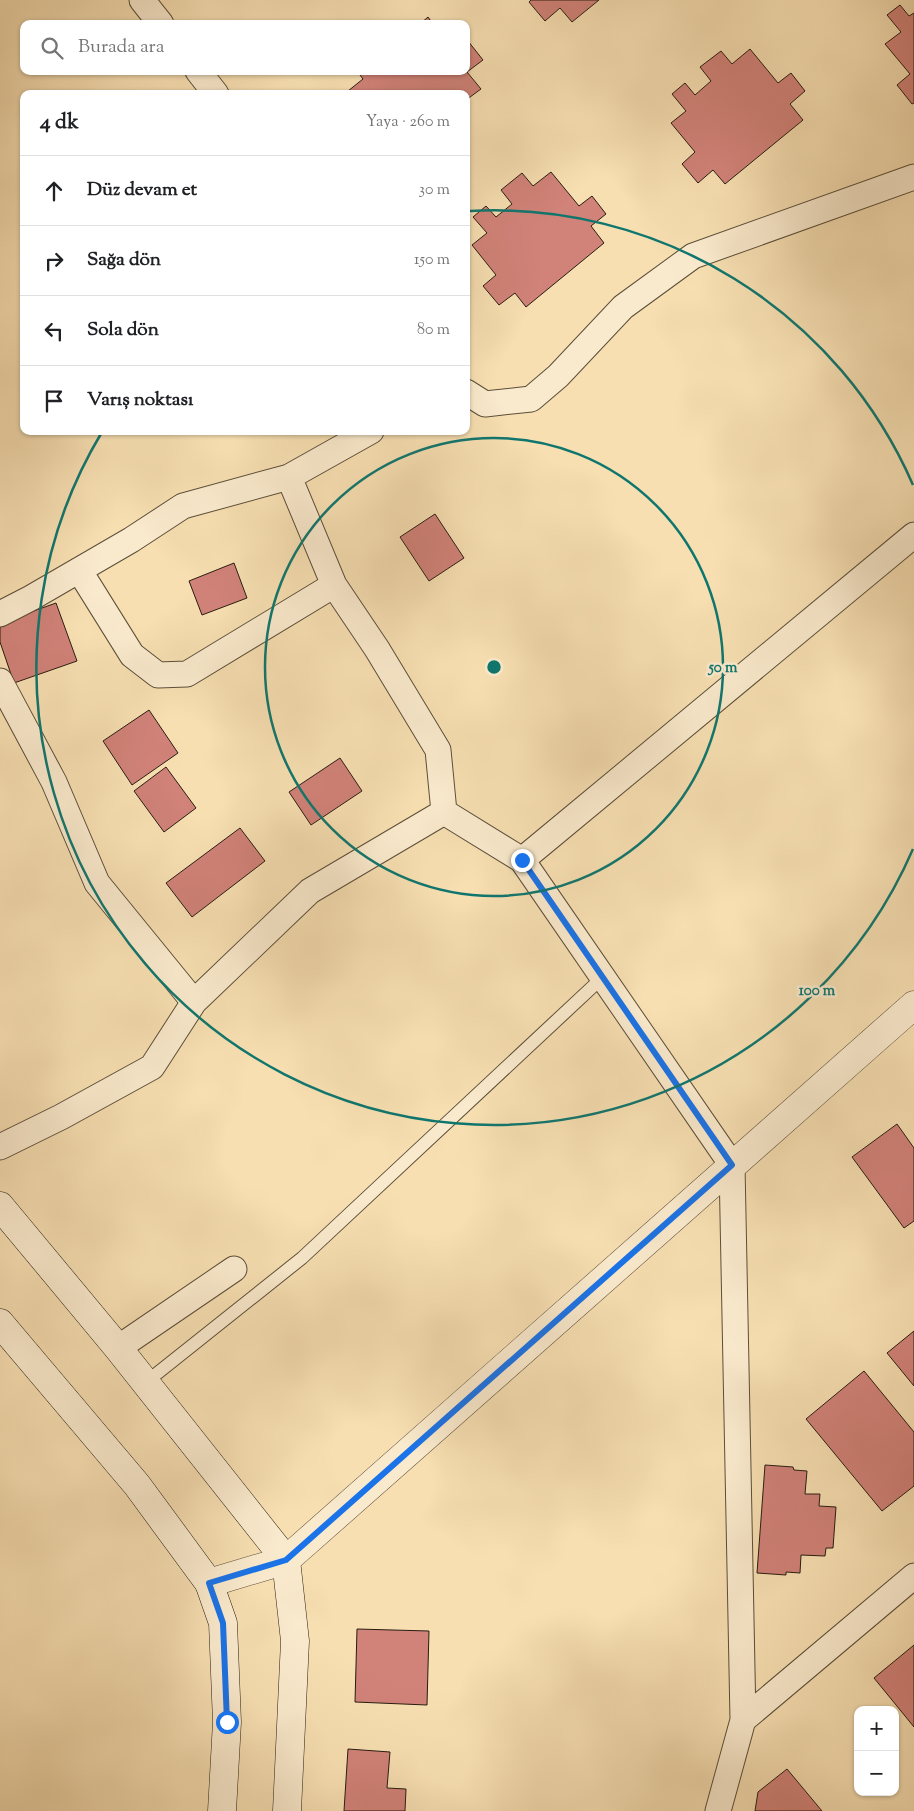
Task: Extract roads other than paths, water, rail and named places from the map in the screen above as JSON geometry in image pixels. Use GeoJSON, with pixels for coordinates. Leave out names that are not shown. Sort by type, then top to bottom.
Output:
{"type":"FeatureCollection","features":[{"type":"Feature","properties":{"kind":"main road"},"geometry":{"type":"LineString","coordinates":[[209,1583],[286,1560],[914,1005]]}},
{"type":"Feature","properties":{"kind":"main road"},"geometry":{"type":"LineString","coordinates":[[0,1206],[118,1348],[286,1560],[295,1641],[287,1811]]}},
{"type":"Feature","properties":{"kind":"main road"},"geometry":{"type":"LineString","coordinates":[[0,1323],[136,1485],[209,1583],[223,1623],[227,1722],[222,1811]]}},
{"type":"Feature","properties":{"kind":"street"},"geometry":{"type":"LineString","coordinates":[[142,0],[158,20]]}},
{"type":"Feature","properties":{"kind":"street"},"geometry":{"type":"LineString","coordinates":[[201,75],[213,90]]}},
{"type":"Feature","properties":{"kind":"street"},"geometry":{"type":"LineString","coordinates":[[470,395],[485,404],[531,399],[558,376],[623,307],[693,256],[914,177]]}},
{"type":"Feature","properties":{"kind":"street"},"geometry":{"type":"LineString","coordinates":[[0,614],[131,540],[183,506],[289,477],[364,435]]}},
{"type":"Feature","properties":{"kind":"street"},"geometry":{"type":"LineString","coordinates":[[289,477],[334,586],[377,649],[438,750],[444,812]]}},
{"type":"Feature","properties":{"kind":"street"},"geometry":{"type":"LineString","coordinates":[[522,860],[914,535]]}},
{"type":"Feature","properties":{"kind":"street"},"geometry":{"type":"LineString","coordinates":[[78,570],[132,655],[158,675],[187,674],[334,586]]}},
{"type":"Feature","properties":{"kind":"street"},"geometry":{"type":"LineString","coordinates":[[0,681],[54,782],[97,883],[194,1002]]}},
{"type":"Feature","properties":{"kind":"street"},"geometry":{"type":"LineString","coordinates":[[444,812],[522,860],[732,1165],[743,1720],[718,1811]]}},
{"type":"Feature","properties":{"kind":"street"},"geometry":{"type":"LineString","coordinates":[[0,1147],[61,1117],[152,1067],[194,1002],[310,891],[444,812]]}},
{"type":"Feature","properties":{"kind":"street"},"geometry":{"type":"LineString","coordinates":[[118,1348],[234,1269]]}},
{"type":"Feature","properties":{"kind":"street"},"geometry":{"type":"LineString","coordinates":[[743,1720],[914,1576]]}},
{"type":"Feature","properties":{"kind":"lane"},"geometry":{"type":"LineString","coordinates":[[145,1383],[302,1258],[603,977]]}}]}
